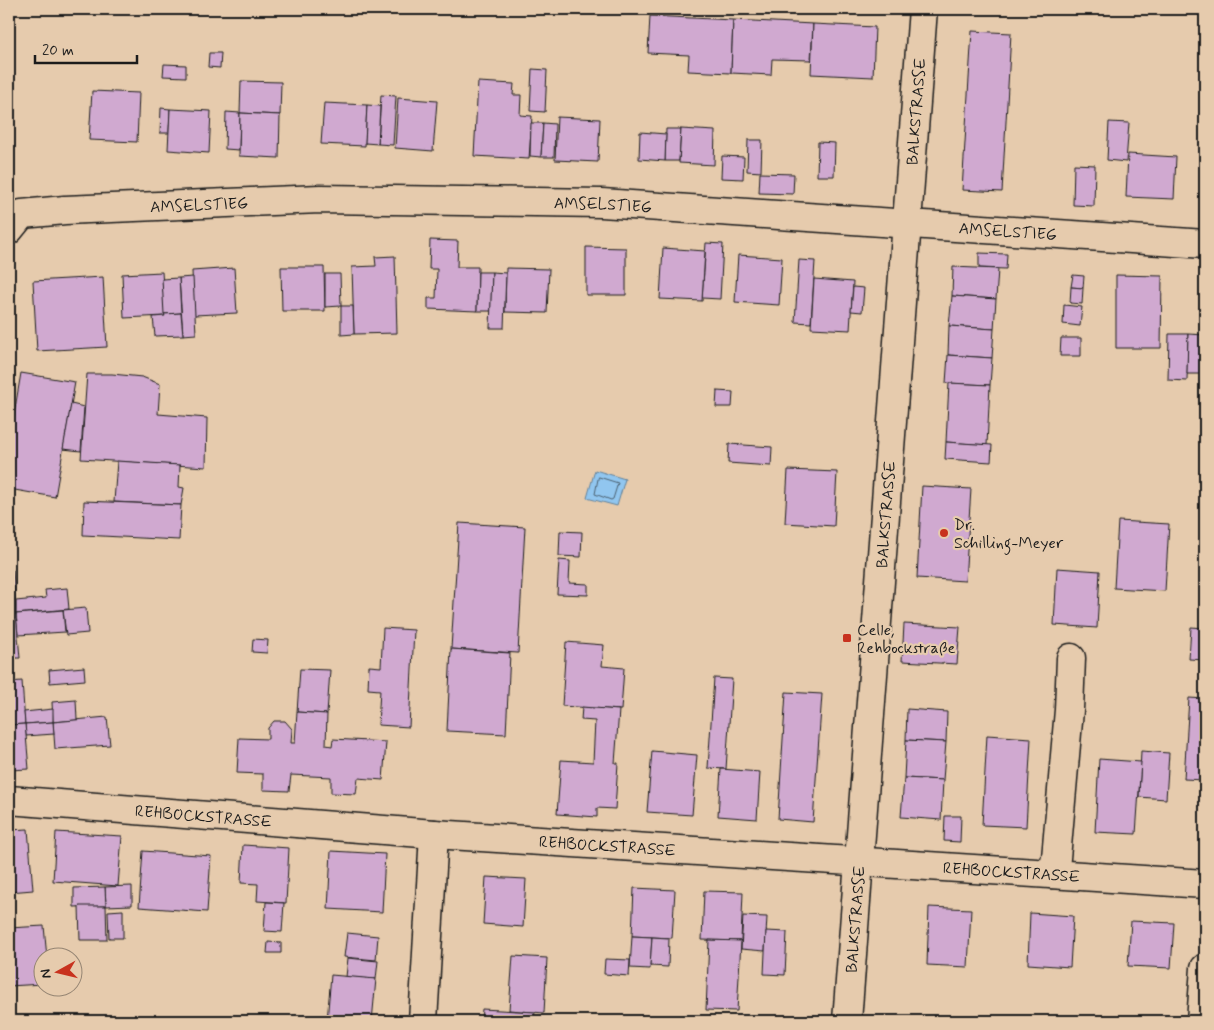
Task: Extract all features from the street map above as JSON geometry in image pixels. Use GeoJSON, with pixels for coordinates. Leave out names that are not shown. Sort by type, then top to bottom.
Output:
{"type":"FeatureCollection","features":[{"type":"Feature","properties":{"kind":"street","name":"BALKSTRASSE"},"geometry":{"type":"LineString","coordinates":[[847,1021],[923,9]]}},
{"type":"Feature","properties":{"kind":"street","name":"AMSELSTIEG"},"geometry":{"type":"LineString","coordinates":[[9,230],[22,214],[320,199],[602,203],[1205,244]]}},
{"type":"Feature","properties":{"kind":"street"},"geometry":{"type":"LineString","coordinates":[[1052,874],[1056,858],[1070,710],[1071,658]]}},
{"type":"Feature","properties":{"kind":"street","name":"REHBOCKSTRASSE"},"geometry":{"type":"LineString","coordinates":[[9,800],[434,834],[1205,884]]}},
{"type":"Feature","properties":{"kind":"street"},"geometry":{"type":"LineString","coordinates":[[423,1021],[434,834]]}},
{"type":"Feature","properties":{"kind":"street"},"geometry":{"type":"LineString","coordinates":[[1201,1021],[1205,968]]}},
{"type":"Feature","properties":{"kind":"water"},"geometry":{"type":"Polygon","coordinates":[[[595,470],[625,479],[617,506],[587,498],[595,470]]]}},
{"type":"Feature","properties":{"kind":"building"},"geometry":{"type":"Polygon","coordinates":[[[650,16],[733,20],[731,73],[688,71],[689,55],[648,53],[650,16]]]}},
{"type":"Feature","properties":{"kind":"building"},"geometry":{"type":"Polygon","coordinates":[[[733,20],[813,24],[811,60],[772,59],[771,75],[731,73],[733,20]]]}},
{"type":"Feature","properties":{"kind":"building"},"geometry":{"type":"Polygon","coordinates":[[[813,24],[875,27],[873,77],[811,74],[813,24]]]}},
{"type":"Feature","properties":{"kind":"building"},"geometry":{"type":"Polygon","coordinates":[[[972,31],[1011,33],[1002,192],[962,190],[972,31]]]}},
{"type":"Feature","properties":{"kind":"building"},"geometry":{"type":"Polygon","coordinates":[[[209,53],[221,53],[220,68],[208,67],[209,53]]]}},
{"type":"Feature","properties":{"kind":"building"},"geometry":{"type":"Polygon","coordinates":[[[164,64],[186,65],[186,77],[163,76],[164,64]]]}},
{"type":"Feature","properties":{"kind":"building"},"geometry":{"type":"Polygon","coordinates":[[[532,69],[547,70],[545,112],[530,111],[532,69]]]}},
{"type":"Feature","properties":{"kind":"building"},"geometry":{"type":"Polygon","coordinates":[[[241,81],[281,82],[280,115],[240,113],[241,81]]]}},
{"type":"Feature","properties":{"kind":"building"},"geometry":{"type":"Polygon","coordinates":[[[478,82],[514,84],[513,95],[521,95],[520,115],[532,116],[529,159],[474,156],[478,82]]]}},
{"type":"Feature","properties":{"kind":"building"},"geometry":{"type":"Polygon","coordinates":[[[92,91],[139,93],[137,142],[89,140],[92,91]]]}},
{"type":"Feature","properties":{"kind":"building"},"geometry":{"type":"Polygon","coordinates":[[[381,95],[396,96],[393,145],[378,144],[381,95]]]}},
{"type":"Feature","properties":{"kind":"building"},"geometry":{"type":"Polygon","coordinates":[[[398,98],[437,101],[433,151],[395,148],[398,98]]]}},
{"type":"Feature","properties":{"kind":"building"},"geometry":{"type":"Polygon","coordinates":[[[324,103],[367,105],[365,146],[321,144],[324,103]]]}},
{"type":"Feature","properties":{"kind":"building"},"geometry":{"type":"Polygon","coordinates":[[[367,105],[380,106],[378,144],[365,143],[367,105]]]}},
{"type":"Feature","properties":{"kind":"building"},"geometry":{"type":"Polygon","coordinates":[[[161,108],[170,109],[169,133],[160,133],[161,108]]]}},
{"type":"Feature","properties":{"kind":"building"},"geometry":{"type":"Polygon","coordinates":[[[170,109],[211,111],[209,153],[168,150],[170,109]]]}},
{"type":"Feature","properties":{"kind":"building"},"geometry":{"type":"Polygon","coordinates":[[[226,112],[240,113],[239,150],[225,149],[226,112]]]}},
{"type":"Feature","properties":{"kind":"building"},"geometry":{"type":"Polygon","coordinates":[[[240,113],[280,115],[279,158],[239,156],[240,113]]]}},
{"type":"Feature","properties":{"kind":"building"},"geometry":{"type":"Polygon","coordinates":[[[557,117],[600,119],[598,162],[555,160],[557,117]]]}},
{"type":"Feature","properties":{"kind":"building"},"geometry":{"type":"Polygon","coordinates":[[[1109,122],[1129,123],[1126,162],[1107,160],[1109,122]]]}},
{"type":"Feature","properties":{"kind":"building"},"geometry":{"type":"Polygon","coordinates":[[[531,123],[543,123],[541,157],[530,156],[531,123]]]}},
{"type":"Feature","properties":{"kind":"building"},"geometry":{"type":"Polygon","coordinates":[[[543,123],[555,124],[554,157],[541,157],[543,123]]]}},
{"type":"Feature","properties":{"kind":"building"},"geometry":{"type":"Polygon","coordinates":[[[666,129],[681,129],[679,161],[665,161],[666,129]]]}},
{"type":"Feature","properties":{"kind":"building"},"geometry":{"type":"Polygon","coordinates":[[[681,129],[715,131],[714,165],[679,163],[681,129]]]}},
{"type":"Feature","properties":{"kind":"building"},"geometry":{"type":"Polygon","coordinates":[[[640,132],[666,134],[665,161],[639,159],[640,132]]]}},
{"type":"Feature","properties":{"kind":"building"},"geometry":{"type":"Polygon","coordinates":[[[748,140],[762,140],[761,172],[747,171],[748,140]]]}},
{"type":"Feature","properties":{"kind":"building"},"geometry":{"type":"Polygon","coordinates":[[[818,142],[835,143],[834,176],[817,176],[818,142]]]}},
{"type":"Feature","properties":{"kind":"building"},"geometry":{"type":"Polygon","coordinates":[[[1128,154],[1176,157],[1174,199],[1126,197],[1128,154]]]}},
{"type":"Feature","properties":{"kind":"building"},"geometry":{"type":"Polygon","coordinates":[[[722,156],[744,157],[743,179],[721,178],[722,156]]]}},
{"type":"Feature","properties":{"kind":"building"},"geometry":{"type":"Polygon","coordinates":[[[1074,164],[1095,165],[1094,206],[1073,205],[1074,164]]]}},
{"type":"Feature","properties":{"kind":"building"},"geometry":{"type":"Polygon","coordinates":[[[760,173],[794,174],[793,194],[759,193],[760,173]]]}},
{"type":"Feature","properties":{"kind":"building"},"geometry":{"type":"Polygon","coordinates":[[[430,240],[458,241],[457,267],[478,267],[477,311],[428,309],[428,298],[436,298],[437,269],[429,269],[430,240]]]}},
{"type":"Feature","properties":{"kind":"building"},"geometry":{"type":"Polygon","coordinates":[[[706,243],[723,244],[720,299],[702,298],[706,243]]]}},
{"type":"Feature","properties":{"kind":"building"},"geometry":{"type":"Polygon","coordinates":[[[586,247],[626,248],[626,295],[586,295],[586,247]]]}},
{"type":"Feature","properties":{"kind":"building"},"geometry":{"type":"Polygon","coordinates":[[[663,248],[705,251],[702,301],[660,299],[663,248]]]}},
{"type":"Feature","properties":{"kind":"building"},"geometry":{"type":"Polygon","coordinates":[[[979,253],[1007,254],[1006,269],[979,268],[979,253]]]}},
{"type":"Feature","properties":{"kind":"building"},"geometry":{"type":"Polygon","coordinates":[[[738,255],[782,258],[779,305],[735,302],[738,255]]]}},
{"type":"Feature","properties":{"kind":"building"},"geometry":{"type":"Polygon","coordinates":[[[395,256],[397,333],[354,334],[352,267],[376,266],[375,257],[395,256]]]}},
{"type":"Feature","properties":{"kind":"building"},"geometry":{"type":"Polygon","coordinates":[[[799,260],[815,261],[811,323],[795,322],[799,260]]]}},
{"type":"Feature","properties":{"kind":"building"},"geometry":{"type":"Polygon","coordinates":[[[281,267],[324,267],[325,311],[282,311],[281,267]]]}},
{"type":"Feature","properties":{"kind":"building"},"geometry":{"type":"Polygon","coordinates":[[[953,267],[998,269],[996,299],[952,296],[953,267]]]}},
{"type":"Feature","properties":{"kind":"building"},"geometry":{"type":"Polygon","coordinates":[[[234,268],[237,313],[194,315],[192,271],[234,268]]]}},
{"type":"Feature","properties":{"kind":"building"},"geometry":{"type":"Polygon","coordinates":[[[506,268],[549,269],[547,313],[505,312],[506,268]]]}},
{"type":"Feature","properties":{"kind":"building"},"geometry":{"type":"Polygon","coordinates":[[[162,272],[165,316],[124,318],[122,274],[162,272]]]}},
{"type":"Feature","properties":{"kind":"building"},"geometry":{"type":"Polygon","coordinates":[[[478,272],[492,272],[491,311],[477,311],[478,272]]]}},
{"type":"Feature","properties":{"kind":"building"},"geometry":{"type":"Polygon","coordinates":[[[492,272],[506,273],[504,328],[490,328],[492,272]]]}},
{"type":"Feature","properties":{"kind":"building"},"geometry":{"type":"Polygon","coordinates":[[[325,274],[340,274],[341,306],[325,307],[325,274]]]}},
{"type":"Feature","properties":{"kind":"building"},"geometry":{"type":"Polygon","coordinates":[[[1073,275],[1084,276],[1083,288],[1071,287],[1073,275]]]}},
{"type":"Feature","properties":{"kind":"building"},"geometry":{"type":"Polygon","coordinates":[[[1116,275],[1162,276],[1161,348],[1116,348],[1116,275]]]}},
{"type":"Feature","properties":{"kind":"building"},"geometry":{"type":"Polygon","coordinates":[[[103,277],[107,347],[37,351],[33,281],[103,277]]]}},
{"type":"Feature","properties":{"kind":"building"},"geometry":{"type":"Polygon","coordinates":[[[193,277],[196,334],[183,335],[179,278],[193,277]]]}},
{"type":"Feature","properties":{"kind":"building"},"geometry":{"type":"Polygon","coordinates":[[[179,278],[181,313],[164,314],[162,279],[179,278]]]}},
{"type":"Feature","properties":{"kind":"building"},"geometry":{"type":"Polygon","coordinates":[[[814,279],[853,282],[850,330],[811,328],[814,279]]]}},
{"type":"Feature","properties":{"kind":"building"},"geometry":{"type":"Polygon","coordinates":[[[853,287],[864,288],[862,312],[851,311],[853,287]]]}},
{"type":"Feature","properties":{"kind":"building"},"geometry":{"type":"Polygon","coordinates":[[[1071,287],[1083,288],[1082,304],[1070,303],[1071,287]]]}},
{"type":"Feature","properties":{"kind":"building"},"geometry":{"type":"Polygon","coordinates":[[[952,296],[996,299],[994,329],[949,326],[952,296]]]}},
{"type":"Feature","properties":{"kind":"building"},"geometry":{"type":"Polygon","coordinates":[[[1064,305],[1082,307],[1080,326],[1063,324],[1064,305]]]}},
{"type":"Feature","properties":{"kind":"building"},"geometry":{"type":"Polygon","coordinates":[[[341,306],[353,306],[354,334],[341,335],[341,306]]]}},
{"type":"Feature","properties":{"kind":"building"},"geometry":{"type":"Polygon","coordinates":[[[181,313],[183,335],[155,336],[153,317],[181,313]]]}},
{"type":"Feature","properties":{"kind":"building"},"geometry":{"type":"Polygon","coordinates":[[[949,326],[994,329],[992,358],[948,355],[949,326]]]}},
{"type":"Feature","properties":{"kind":"building"},"geometry":{"type":"Polygon","coordinates":[[[1169,334],[1188,334],[1187,381],[1168,380],[1169,334]]]}},
{"type":"Feature","properties":{"kind":"building"},"geometry":{"type":"Polygon","coordinates":[[[1188,334],[1205,335],[1205,374],[1187,374],[1188,334]]]}},
{"type":"Feature","properties":{"kind":"building"},"geometry":{"type":"Polygon","coordinates":[[[1061,338],[1081,338],[1081,356],[1060,356],[1061,338]]]}},
{"type":"Feature","properties":{"kind":"building"},"geometry":{"type":"Polygon","coordinates":[[[948,355],[992,358],[990,385],[946,383],[948,355]]]}},
{"type":"Feature","properties":{"kind":"building"},"geometry":{"type":"Polygon","coordinates":[[[21,373],[75,382],[55,497],[9,489],[9,444],[21,373]]]}},
{"type":"Feature","properties":{"kind":"building"},"geometry":{"type":"Polygon","coordinates":[[[87,374],[142,377],[160,384],[158,414],[207,418],[206,467],[81,459],[87,374]]]}},
{"type":"Feature","properties":{"kind":"building"},"geometry":{"type":"Polygon","coordinates":[[[949,383],[990,385],[987,445],[946,442],[949,383]]]}},
{"type":"Feature","properties":{"kind":"building"},"geometry":{"type":"Polygon","coordinates":[[[717,391],[733,392],[732,407],[716,407],[717,391]]]}},
{"type":"Feature","properties":{"kind":"building"},"geometry":{"type":"Polygon","coordinates":[[[71,404],[84,407],[81,451],[63,449],[71,404]]]}},
{"type":"Feature","properties":{"kind":"building"},"geometry":{"type":"Polygon","coordinates":[[[946,442],[992,445],[991,462],[945,459],[946,442]]]}},
{"type":"Feature","properties":{"kind":"building"},"geometry":{"type":"Polygon","coordinates":[[[729,444],[772,447],[771,466],[728,463],[729,444]]]}},
{"type":"Feature","properties":{"kind":"building"},"geometry":{"type":"Polygon","coordinates":[[[117,461],[180,465],[179,487],[184,488],[181,505],[114,502],[117,461]]]}},
{"type":"Feature","properties":{"kind":"building"},"geometry":{"type":"Polygon","coordinates":[[[788,470],[837,472],[834,526],[785,523],[788,470]]]}},
{"type":"Feature","properties":{"kind":"building","name":"Dr. Schilling-Meyer"},"geometry":{"type":"Polygon","coordinates":[[[922,486],[971,489],[965,581],[917,578],[922,486]]]}},
{"type":"Feature","properties":{"kind":"building"},"geometry":{"type":"Polygon","coordinates":[[[84,501],[181,505],[179,540],[83,535],[84,501]]]}},
{"type":"Feature","properties":{"kind":"building"},"geometry":{"type":"Polygon","coordinates":[[[1118,521],[1169,524],[1165,591],[1114,588],[1118,521]]]}},
{"type":"Feature","properties":{"kind":"building"},"geometry":{"type":"Polygon","coordinates":[[[459,523],[525,527],[518,653],[451,649],[459,523]]]}},
{"type":"Feature","properties":{"kind":"building"},"geometry":{"type":"Polygon","coordinates":[[[560,531],[582,532],[581,557],[559,556],[560,531]]]}},
{"type":"Feature","properties":{"kind":"building"},"geometry":{"type":"Polygon","coordinates":[[[559,560],[570,561],[569,583],[588,584],[588,595],[557,594],[559,560]]]}},
{"type":"Feature","properties":{"kind":"building"},"geometry":{"type":"Polygon","coordinates":[[[1057,568],[1100,571],[1097,628],[1054,625],[1057,568]]]}},
{"type":"Feature","properties":{"kind":"building"},"geometry":{"type":"Polygon","coordinates":[[[13,570],[16,614],[9,614],[9,571],[13,570]]]}},
{"type":"Feature","properties":{"kind":"building"},"geometry":{"type":"Polygon","coordinates":[[[67,588],[69,609],[16,614],[16,601],[46,598],[45,590],[67,588]]]}},
{"type":"Feature","properties":{"kind":"building"},"geometry":{"type":"Polygon","coordinates":[[[86,608],[88,633],[66,635],[63,610],[86,608]]]}},
{"type":"Feature","properties":{"kind":"building"},"geometry":{"type":"Polygon","coordinates":[[[63,610],[65,632],[18,635],[16,614],[63,610]]]}},
{"type":"Feature","properties":{"kind":"building"},"geometry":{"type":"Polygon","coordinates":[[[9,614],[16,614],[20,658],[9,658],[9,614]]]}},
{"type":"Feature","properties":{"kind":"building"},"geometry":{"type":"Polygon","coordinates":[[[904,624],[960,627],[957,664],[902,661],[904,624]]]}},
{"type":"Feature","properties":{"kind":"building"},"geometry":{"type":"Polygon","coordinates":[[[1191,627],[1205,628],[1205,660],[1189,659],[1191,627]]]}},
{"type":"Feature","properties":{"kind":"building"},"geometry":{"type":"Polygon","coordinates":[[[383,628],[414,630],[409,727],[378,725],[380,690],[368,689],[369,666],[381,667],[383,628]]]}},
{"type":"Feature","properties":{"kind":"building"},"geometry":{"type":"Polygon","coordinates":[[[253,639],[268,640],[267,653],[252,652],[253,639]]]}},
{"type":"Feature","properties":{"kind":"building"},"geometry":{"type":"Polygon","coordinates":[[[566,642],[604,645],[602,666],[624,668],[621,710],[562,706],[566,642]]]}},
{"type":"Feature","properties":{"kind":"building"},"geometry":{"type":"Polygon","coordinates":[[[451,649],[510,653],[506,734],[447,731],[451,649]]]}},
{"type":"Feature","properties":{"kind":"building"},"geometry":{"type":"Polygon","coordinates":[[[84,667],[85,680],[50,683],[49,670],[84,667]]]}},
{"type":"Feature","properties":{"kind":"building"},"geometry":{"type":"Polygon","coordinates":[[[300,669],[330,670],[327,714],[297,712],[300,669]]]}},
{"type":"Feature","properties":{"kind":"building"},"geometry":{"type":"Polygon","coordinates":[[[714,678],[732,679],[726,769],[708,768],[714,678]]]}},
{"type":"Feature","properties":{"kind":"building"},"geometry":{"type":"Polygon","coordinates":[[[22,681],[25,724],[9,725],[9,682],[22,681]]]}},
{"type":"Feature","properties":{"kind":"building"},"geometry":{"type":"Polygon","coordinates":[[[786,692],[822,694],[813,822],[778,819],[786,692]]]}},
{"type":"Feature","properties":{"kind":"building"},"geometry":{"type":"Polygon","coordinates":[[[1189,698],[1205,699],[1205,780],[1184,779],[1189,698]]]}},
{"type":"Feature","properties":{"kind":"building"},"geometry":{"type":"Polygon","coordinates":[[[76,700],[77,720],[53,722],[52,702],[76,700]]]}},
{"type":"Feature","properties":{"kind":"building"},"geometry":{"type":"Polygon","coordinates":[[[582,707],[619,710],[615,763],[618,763],[615,809],[597,808],[597,817],[557,814],[561,760],[593,762],[595,721],[581,720],[582,707]]]}},
{"type":"Feature","properties":{"kind":"building"},"geometry":{"type":"Polygon","coordinates":[[[53,709],[53,722],[25,724],[24,712],[53,709]]]}},
{"type":"Feature","properties":{"kind":"building"},"geometry":{"type":"Polygon","coordinates":[[[907,709],[947,712],[946,742],[906,740],[907,709]]]}},
{"type":"Feature","properties":{"kind":"building"},"geometry":{"type":"Polygon","coordinates":[[[297,712],[327,714],[326,745],[332,746],[333,739],[386,742],[383,780],[358,778],[356,794],[331,793],[331,777],[291,775],[289,791],[263,790],[263,774],[237,773],[239,738],[268,739],[268,728],[274,721],[285,721],[292,729],[291,743],[295,743],[297,712]]]}},
{"type":"Feature","properties":{"kind":"building"},"geometry":{"type":"Polygon","coordinates":[[[107,717],[110,745],[55,749],[53,722],[107,717]]]}},
{"type":"Feature","properties":{"kind":"building"},"geometry":{"type":"Polygon","coordinates":[[[53,722],[54,734],[26,736],[25,724],[53,722]]]}},
{"type":"Feature","properties":{"kind":"building"},"geometry":{"type":"Polygon","coordinates":[[[25,724],[29,769],[9,770],[9,725],[25,724]]]}},
{"type":"Feature","properties":{"kind":"building"},"geometry":{"type":"Polygon","coordinates":[[[987,735],[1031,738],[1026,827],[982,825],[987,735]]]}},
{"type":"Feature","properties":{"kind":"building"},"geometry":{"type":"Polygon","coordinates":[[[906,740],[946,742],[943,780],[904,778],[906,740]]]}},
{"type":"Feature","properties":{"kind":"building"},"geometry":{"type":"Polygon","coordinates":[[[652,751],[697,755],[692,815],[647,812],[652,751]]]}},
{"type":"Feature","properties":{"kind":"building"},"geometry":{"type":"Polygon","coordinates":[[[1141,751],[1169,753],[1166,799],[1139,797],[1141,751]]]}},
{"type":"Feature","properties":{"kind":"building"},"geometry":{"type":"Polygon","coordinates":[[[1099,759],[1141,762],[1136,834],[1095,832],[1099,759]]]}},
{"type":"Feature","properties":{"kind":"building"},"geometry":{"type":"Polygon","coordinates":[[[721,769],[760,772],[757,819],[718,816],[721,769]]]}},
{"type":"Feature","properties":{"kind":"building"},"geometry":{"type":"Polygon","coordinates":[[[904,778],[943,780],[941,820],[901,817],[904,778]]]}},
{"type":"Feature","properties":{"kind":"building"},"geometry":{"type":"Polygon","coordinates":[[[945,816],[961,816],[960,842],[944,841],[945,816]]]}},
{"type":"Feature","properties":{"kind":"building"},"geometry":{"type":"Polygon","coordinates":[[[28,829],[33,890],[9,892],[9,830],[28,829]]]}},
{"type":"Feature","properties":{"kind":"building"},"geometry":{"type":"Polygon","coordinates":[[[56,832],[122,836],[118,886],[53,881],[56,832]]]}},
{"type":"Feature","properties":{"kind":"building"},"geometry":{"type":"Polygon","coordinates":[[[243,845],[289,848],[286,903],[257,901],[258,884],[241,883],[243,845]]]}},
{"type":"Feature","properties":{"kind":"building"},"geometry":{"type":"Polygon","coordinates":[[[143,851],[211,856],[207,912],[139,907],[143,851]]]}},
{"type":"Feature","properties":{"kind":"building"},"geometry":{"type":"Polygon","coordinates":[[[331,851],[385,854],[382,912],[328,909],[331,851]]]}},
{"type":"Feature","properties":{"kind":"building"},"geometry":{"type":"Polygon","coordinates":[[[486,877],[526,879],[523,927],[483,924],[486,877]]]}},
{"type":"Feature","properties":{"kind":"building"},"geometry":{"type":"Polygon","coordinates":[[[132,886],[132,905],[106,906],[105,887],[132,886]]]}},
{"type":"Feature","properties":{"kind":"building"},"geometry":{"type":"Polygon","coordinates":[[[105,887],[106,906],[74,907],[74,888],[105,887]]]}},
{"type":"Feature","properties":{"kind":"building"},"geometry":{"type":"Polygon","coordinates":[[[634,888],[675,890],[672,938],[632,936],[634,888]]]}},
{"type":"Feature","properties":{"kind":"building"},"geometry":{"type":"Polygon","coordinates":[[[704,891],[743,892],[741,941],[702,940],[704,891]]]}},
{"type":"Feature","properties":{"kind":"building"},"geometry":{"type":"Polygon","coordinates":[[[266,902],[284,903],[282,932],[264,931],[266,902]]]}},
{"type":"Feature","properties":{"kind":"building"},"geometry":{"type":"Polygon","coordinates":[[[79,906],[106,906],[107,940],[80,940],[79,906]]]}},
{"type":"Feature","properties":{"kind":"building"},"geometry":{"type":"Polygon","coordinates":[[[929,907],[971,909],[968,967],[927,965],[929,907]]]}},
{"type":"Feature","properties":{"kind":"building"},"geometry":{"type":"Polygon","coordinates":[[[123,910],[123,938],[109,938],[108,911],[123,910]]]}},
{"type":"Feature","properties":{"kind":"building"},"geometry":{"type":"Polygon","coordinates":[[[1030,913],[1073,916],[1070,967],[1028,964],[1030,913]]]}},
{"type":"Feature","properties":{"kind":"building"},"geometry":{"type":"Polygon","coordinates":[[[743,916],[767,917],[765,951],[741,949],[743,916]]]}},
{"type":"Feature","properties":{"kind":"building"},"geometry":{"type":"Polygon","coordinates":[[[1131,921],[1174,923],[1171,968],[1128,966],[1131,921]]]}},
{"type":"Feature","properties":{"kind":"building"},"geometry":{"type":"Polygon","coordinates":[[[44,926],[46,948],[32,948],[32,985],[9,986],[9,928],[44,926]]]}},
{"type":"Feature","properties":{"kind":"building"},"geometry":{"type":"Polygon","coordinates":[[[766,931],[787,932],[785,975],[764,974],[766,931]]]}},
{"type":"Feature","properties":{"kind":"building"},"geometry":{"type":"Polygon","coordinates":[[[347,933],[378,936],[376,960],[344,957],[347,933]]]}},
{"type":"Feature","properties":{"kind":"building"},"geometry":{"type":"Polygon","coordinates":[[[632,936],[652,937],[650,969],[630,968],[632,936]]]}},
{"type":"Feature","properties":{"kind":"building"},"geometry":{"type":"Polygon","coordinates":[[[652,937],[669,938],[668,967],[650,966],[652,937]]]}},
{"type":"Feature","properties":{"kind":"building"},"geometry":{"type":"Polygon","coordinates":[[[709,940],[741,941],[737,1011],[706,1010],[709,940]]]}},
{"type":"Feature","properties":{"kind":"building"},"geometry":{"type":"Polygon","coordinates":[[[268,942],[281,943],[281,953],[267,953],[268,942]]]}},
{"type":"Feature","properties":{"kind":"building"},"geometry":{"type":"Polygon","coordinates":[[[513,956],[547,958],[544,1013],[509,1010],[513,956]]]}},
{"type":"Feature","properties":{"kind":"building"},"geometry":{"type":"Polygon","coordinates":[[[348,958],[378,961],[376,979],[346,977],[348,958]]]}},
{"type":"Feature","properties":{"kind":"building"},"geometry":{"type":"Polygon","coordinates":[[[605,959],[630,960],[629,976],[604,974],[605,959]]]}},
{"type":"Feature","properties":{"kind":"building"},"geometry":{"type":"Polygon","coordinates":[[[331,975],[376,979],[372,1021],[327,1021],[331,975]]]}},
{"type":"Feature","properties":{"kind":"building"},"geometry":{"type":"Polygon","coordinates":[[[482,1009],[535,1012],[534,1021],[481,1021],[482,1009]]]}},
{"type":"Feature","properties":{"kind":"building"},"geometry":{"type":"Polygon","coordinates":[[[301,1016],[322,1017],[322,1021],[301,1021],[301,1016]]]}},
{"type":"Feature","properties":{"kind":"place","name":"Dr. Schilling-Meyer"},"geometry":{"type":"Point","coordinates":[944,533]}},
{"type":"Feature","properties":{"kind":"place","name":"Celle, Rehbockstraße"},"geometry":{"type":"Point","coordinates":[847,638]}}]}
